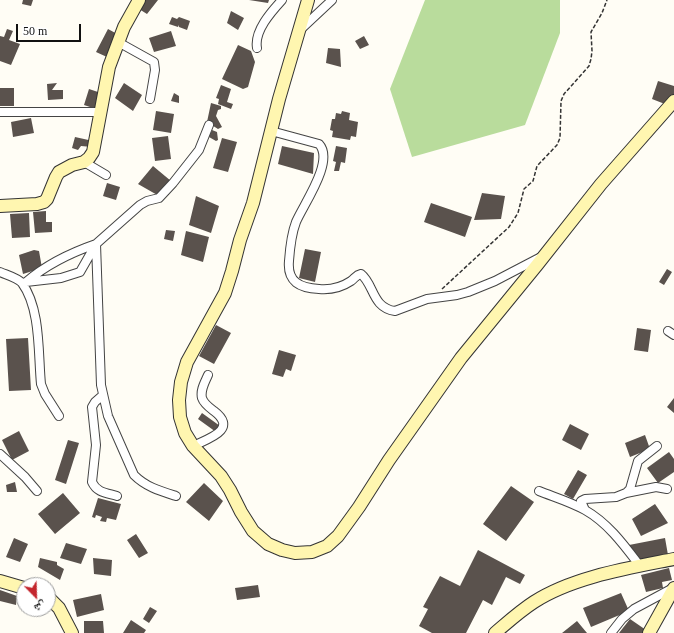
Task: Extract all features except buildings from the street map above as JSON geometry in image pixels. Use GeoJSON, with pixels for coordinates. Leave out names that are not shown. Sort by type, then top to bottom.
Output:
{"type":"FeatureCollection","features":[{"type":"Feature","properties":{"kind":"street"},"geometry":{"type":"LineString","coordinates":[[0,206],[37,204],[44,202],[47,199],[59,172],[90,158],[93,152],[109,67],[124,27],[139,0]]}},
{"type":"Feature","properties":{"kind":"street"},"geometry":{"type":"LineString","coordinates":[[257,48],[256,45],[260,31],[270,14],[282,0]]}},
{"type":"Feature","properties":{"kind":"street"},"geometry":{"type":"LineString","coordinates":[[308,0],[279,99],[253,203],[224,293],[187,362],[181,382],[179,400],[180,417],[185,433],[193,446],[221,476],[253,531],[268,544],[282,550],[295,553],[312,552],[328,546],[338,536],[359,507],[389,460],[461,358],[601,184],[674,101]]}},
{"type":"Feature","properties":{"kind":"street"},"geometry":{"type":"LineString","coordinates":[[299,30],[332,0]]}},
{"type":"Feature","properties":{"kind":"street"},"geometry":{"type":"LineString","coordinates":[[118,42],[154,62],[156,70],[150,99]]}},
{"type":"Feature","properties":{"kind":"street"},"geometry":{"type":"LineString","coordinates":[[0,112],[100,112]]}},
{"type":"Feature","properties":{"kind":"street"},"geometry":{"type":"LineString","coordinates":[[0,272],[24,282],[61,278],[80,272],[96,244],[140,205],[147,201],[159,198],[173,183],[199,150],[209,125]]}},
{"type":"Feature","properties":{"kind":"street"},"geometry":{"type":"LineString","coordinates":[[271,131],[319,144],[324,152],[321,174],[301,210],[290,239],[288,267],[290,276],[294,282],[301,286],[319,289],[334,288],[351,281],[357,275],[361,274],[366,280],[376,299],[390,310],[399,310],[427,298],[457,296],[468,292],[495,281],[545,255]]}},
{"type":"Feature","properties":{"kind":"street"},"geometry":{"type":"LineString","coordinates":[[84,162],[106,174]]}},
{"type":"Feature","properties":{"kind":"street"},"geometry":{"type":"LineString","coordinates":[[24,282],[57,260],[96,244]]}},
{"type":"Feature","properties":{"kind":"street"},"geometry":{"type":"LineString","coordinates":[[96,244],[101,385],[108,416],[134,475],[141,482],[152,488],[176,496]]}},
{"type":"Feature","properties":{"kind":"street"},"geometry":{"type":"LineString","coordinates":[[24,282],[36,317],[41,384],[45,394],[59,416]]}},
{"type":"Feature","properties":{"kind":"street"},"geometry":{"type":"LineString","coordinates":[[193,446],[219,434],[222,429],[222,418],[205,404],[202,399],[203,388],[208,374]]}},
{"type":"Feature","properties":{"kind":"street"},"geometry":{"type":"LineString","coordinates":[[103,395],[94,402],[92,407],[96,445],[92,482],[95,488],[100,491],[117,496]]}},
{"type":"Feature","properties":{"kind":"street"},"geometry":{"type":"LineString","coordinates":[[626,493],[630,489],[638,461],[657,446]]}},
{"type":"Feature","properties":{"kind":"street"},"geometry":{"type":"LineString","coordinates":[[0,454],[25,477],[37,491]]}},
{"type":"Feature","properties":{"kind":"street"},"geometry":{"type":"LineString","coordinates":[[584,510],[582,501],[584,499],[616,497],[626,493],[656,487],[667,489]]}},
{"type":"Feature","properties":{"kind":"street"},"geometry":{"type":"LineString","coordinates":[[539,490],[584,510],[601,521],[612,531],[640,566]]}},
{"type":"Feature","properties":{"kind":"street"},"geometry":{"type":"LineString","coordinates":[[495,633],[534,602],[550,593],[621,569],[674,559]]}},
{"type":"Feature","properties":{"kind":"street"},"geometry":{"type":"LineString","coordinates":[[0,581],[16,586]]}},
{"type":"Feature","properties":{"kind":"street"},"geometry":{"type":"LineString","coordinates":[[611,633],[622,619],[634,610],[674,588]]}},
{"type":"Feature","properties":{"kind":"street"},"geometry":{"type":"LineString","coordinates":[[649,633],[674,588]]}},
{"type":"Feature","properties":{"kind":"street"},"geometry":{"type":"LineString","coordinates":[[56,605],[72,633]]}},
{"type":"Feature","properties":{"kind":"path"},"geometry":{"type":"LineString","coordinates":[[432,298],[509,228],[514,220],[521,204],[524,189],[533,181],[537,166],[557,145],[560,138],[560,102],[564,94],[589,66],[592,58],[591,32],[602,13],[607,0]]}},
{"type":"Feature","properties":{"kind":"green space"},"geometry":{"type":"Polygon","coordinates":[[[425,0],[560,0],[560,33],[525,125],[412,157],[390,89],[425,0]]]}}]}
